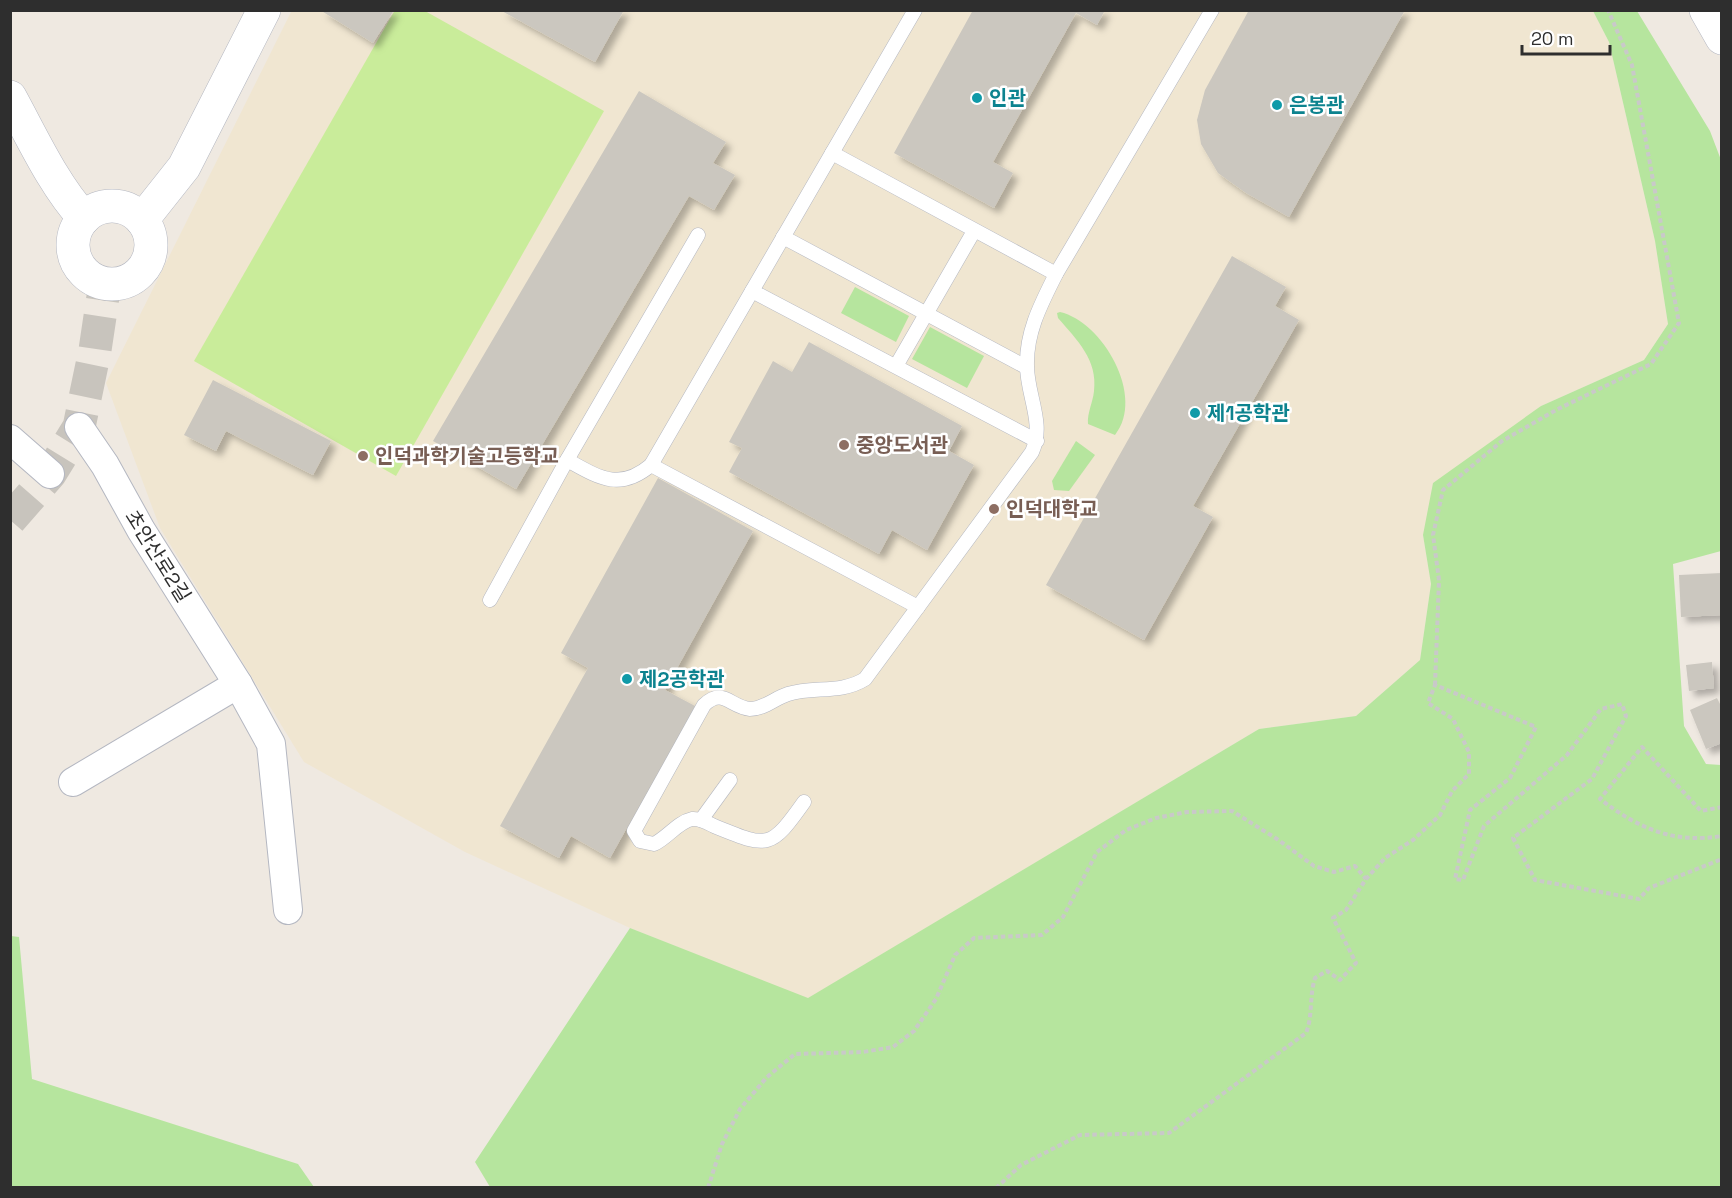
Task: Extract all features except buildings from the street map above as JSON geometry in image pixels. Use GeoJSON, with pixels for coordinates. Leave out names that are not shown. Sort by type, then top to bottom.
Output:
{"type":"FeatureCollection","features":[{"type":"Feature","properties":{"kind":"street"},"geometry":{"type":"LineString","coordinates":[[142,220],[184,167],[264,10]]}},
{"type":"Feature","properties":{"kind":"street"},"geometry":{"type":"LineString","coordinates":[[1706,10],[1722,38]]}},
{"type":"Feature","properties":{"kind":"street"},"geometry":{"type":"LineString","coordinates":[[10,97],[74,207],[84,218]]}},
{"type":"Feature","properties":{"kind":"street"},"geometry":{"type":"LineString","coordinates":[[113,206],[126,209],[142,220],[151,239],[151,252],[146,265],[131,279],[111,284],[86,274],[78,264],[73,251],[74,237],[84,218],[99,208],[113,206]]}},
{"type":"Feature","properties":{"kind":"street","name":"초안산로2길"},"geometry":{"type":"LineString","coordinates":[[79,427],[105,465],[141,530],[238,684],[272,744],[288,910]]}},
{"type":"Feature","properties":{"kind":"street"},"geometry":{"type":"LineString","coordinates":[[10,439],[50,474]]}},
{"type":"Feature","properties":{"kind":"street"},"geometry":{"type":"LineString","coordinates":[[73,782],[238,684]]}},
{"type":"Feature","properties":{"kind":"lane"},"geometry":{"type":"LineString","coordinates":[[567,460],[602,479],[618,481],[631,478],[651,465],[915,10]]}},
{"type":"Feature","properties":{"kind":"lane"},"geometry":{"type":"LineString","coordinates":[[804,802],[781,834],[767,841],[747,839],[701,820],[686,822],[654,844],[640,841],[634,831],[704,705],[712,698],[718,697],[748,709],[759,708],[781,696],[799,691],[846,688],[865,680],[1021,470],[1038,441],[1038,429],[1026,367],[1030,332],[1056,274],[1212,10]]}},
{"type":"Feature","properties":{"kind":"lane"},"geometry":{"type":"LineString","coordinates":[[832,153],[1056,274]]}},
{"type":"Feature","properties":{"kind":"lane"},"geometry":{"type":"LineString","coordinates":[[896,366],[974,231]]}},
{"type":"Feature","properties":{"kind":"lane"},"geometry":{"type":"LineString","coordinates":[[490,600],[567,460],[698,235]]}},
{"type":"Feature","properties":{"kind":"lane"},"geometry":{"type":"LineString","coordinates":[[783,237],[1026,367]]}},
{"type":"Feature","properties":{"kind":"lane"},"geometry":{"type":"LineString","coordinates":[[752,291],[1038,441]]}},
{"type":"Feature","properties":{"kind":"lane"},"geometry":{"type":"LineString","coordinates":[[651,465],[918,607]]}},
{"type":"Feature","properties":{"kind":"lane"},"geometry":{"type":"LineString","coordinates":[[701,820],[730,780]]}},
{"type":"Feature","properties":{"kind":"path"},"geometry":{"type":"LineString","coordinates":[[996,1188],[1021,1164],[1080,1135],[1169,1133],[1306,1033],[1310,1021],[1309,998],[1315,978],[1328,971],[1340,980],[1356,963],[1333,918],[1346,910],[1366,879],[1385,858],[1413,840],[1440,815],[1452,792],[1469,774],[1469,752],[1453,718],[1428,703],[1435,685],[1439,580],[1433,535],[1443,490],[1503,441],[1558,409],[1651,364],[1679,323],[1632,65],[1608,10]]}},
{"type":"Feature","properties":{"kind":"path"},"geometry":{"type":"LineString","coordinates":[[1435,685],[1536,727],[1510,778],[1470,810],[1455,879],[1463,880],[1484,826],[1567,755],[1601,708],[1622,704],[1626,716],[1592,778],[1513,838],[1535,880],[1640,900],[1648,888],[1722,859]]}},
{"type":"Feature","properties":{"kind":"path"},"geometry":{"type":"LineString","coordinates":[[1722,807],[1701,811],[1642,747],[1600,799],[1629,821],[1667,835],[1707,838],[1722,836]]}},
{"type":"Feature","properties":{"kind":"path"},"geometry":{"type":"LineString","coordinates":[[708,1188],[722,1144],[740,1109],[767,1077],[795,1054],[863,1052],[892,1047],[914,1031],[936,999],[955,955],[974,938],[1042,935],[1063,917],[1097,852],[1126,830],[1156,818],[1187,813],[1232,811],[1277,839],[1314,866],[1334,872],[1354,866],[1366,879]]}},
{"type":"Feature","properties":{"kind":"shaded area","name":"인덕대학교"},"geometry":{"type":"Polygon","coordinates":[[[292,10],[1593,11],[1609,42],[1655,241],[1668,324],[1644,360],[1541,406],[1423,535],[1431,584],[1420,660],[1356,716],[1259,729],[807,999],[630,928],[465,852],[304,762],[160,528],[106,383],[292,10]]]}},
{"type":"Feature","properties":{"kind":"green space"},"geometry":{"type":"Polygon","coordinates":[[[395,10],[425,11],[604,111],[396,476],[194,361],[395,10]]]}},
{"type":"Feature","properties":{"kind":"green space"},"geometry":{"type":"Polygon","coordinates":[[[1593,11],[1637,11],[1710,131],[1721,160],[1721,551],[1673,564],[1684,726],[1706,764],[1721,765],[1721,1187],[490,1187],[475,1162],[630,928],[808,998],[1259,729],[1356,716],[1420,660],[1431,584],[1423,535],[1433,483],[1541,406],[1644,360],[1668,324],[1655,241],[1609,42],[1593,11]]]}},
{"type":"Feature","properties":{"kind":"green space"},"geometry":{"type":"Polygon","coordinates":[[[855,287],[909,316],[896,342],[841,313],[855,287]]]}},
{"type":"Feature","properties":{"kind":"green space"},"geometry":{"type":"Polygon","coordinates":[[[1060,312],[1076,319],[1091,330],[1115,363],[1123,382],[1126,401],[1123,419],[1115,435],[1088,424],[1094,391],[1093,370],[1085,351],[1058,318],[1057,313],[1060,312]]]}},
{"type":"Feature","properties":{"kind":"green space"},"geometry":{"type":"Polygon","coordinates":[[[930,327],[984,356],[967,388],[912,359],[930,327]]]}},
{"type":"Feature","properties":{"kind":"green space"},"geometry":{"type":"Polygon","coordinates":[[[1076,441],[1095,455],[1069,491],[1054,490],[1052,481],[1076,441]]]}},
{"type":"Feature","properties":{"kind":"green space"},"geometry":{"type":"Polygon","coordinates":[[[11,936],[19,937],[32,1079],[298,1164],[314,1187],[11,1187],[11,936]]]}},
{"type":"Feature","properties":{"kind":"tunnel"},"geometry":{"type":"LineString","coordinates":[[10,520],[50,474],[79,427],[95,350],[105,283]]}},
{"type":"Feature","properties":{"kind":"place","name":"인관"},"geometry":{"type":"Point","coordinates":[977,98]}},
{"type":"Feature","properties":{"kind":"place","name":"은봉관"},"geometry":{"type":"Point","coordinates":[1277,105]}},
{"type":"Feature","properties":{"kind":"place","name":"제1공학관"},"geometry":{"type":"Point","coordinates":[1195,413]}},
{"type":"Feature","properties":{"kind":"place","name":"중앙도서관"},"geometry":{"type":"Point","coordinates":[844,445]}},
{"type":"Feature","properties":{"kind":"place","name":"인덕과학기술고등학교"},"geometry":{"type":"Point","coordinates":[363,456]}},
{"type":"Feature","properties":{"kind":"place","name":"인덕대학교"},"geometry":{"type":"Point","coordinates":[994,509]}},
{"type":"Feature","properties":{"kind":"place","name":"제2공학관"},"geometry":{"type":"Point","coordinates":[627,679]}}]}
